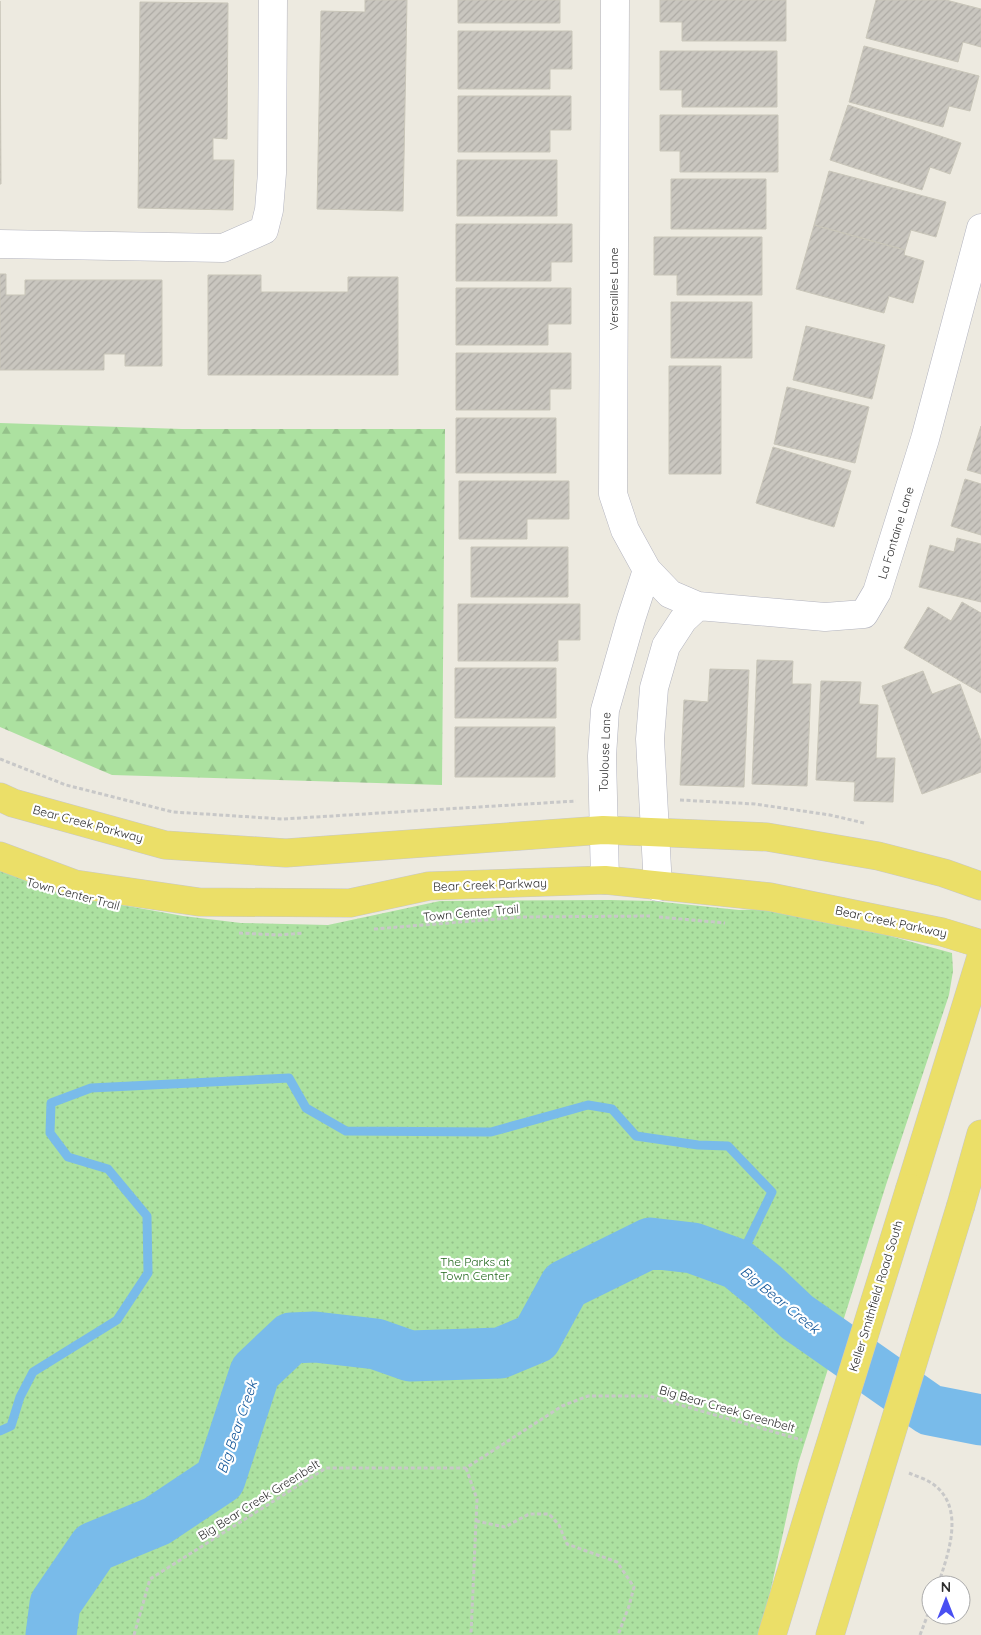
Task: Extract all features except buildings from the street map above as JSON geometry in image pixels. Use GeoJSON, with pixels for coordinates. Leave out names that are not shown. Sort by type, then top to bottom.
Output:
{"type":"FeatureCollection","features":[{"type":"Feature","properties":{"kind":"main road","name":"Bear Creek Parkway"},"geometry":{"type":"LineString","coordinates":[[0,797],[12,803],[165,845],[286,853],[603,830],[656,831],[776,839],[878,856],[944,873],[981,886]]}},
{"type":"Feature","properties":{"kind":"main road","name":"Bear Creek Parkway"},"geometry":{"type":"LineString","coordinates":[[0,856],[75,884],[199,902],[350,903],[429,886],[605,880],[658,887],[770,897],[942,932],[981,944]]}},
{"type":"Feature","properties":{"kind":"main road","name":"Keller Smithfield Road South"},"geometry":{"type":"LineString","coordinates":[[772,1635],[981,957]]}},
{"type":"Feature","properties":{"kind":"main road"},"geometry":{"type":"LineString","coordinates":[[830,1635],[981,1134]]}},
{"type":"Feature","properties":{"kind":"street"},"geometry":{"type":"LineString","coordinates":[[0,244],[222,248],[264,230],[269,210],[272,173],[273,0]]}},
{"type":"Feature","properties":{"kind":"street","name":"Versailles Lane"},"geometry":{"type":"LineString","coordinates":[[615,0],[613,494],[625,530],[647,570]]}},
{"type":"Feature","properties":{"kind":"street","name":"La Fontaine Lane"},"geometry":{"type":"LineString","coordinates":[[647,570],[670,594],[698,606],[825,617],[864,614],[877,592],[925,439],[981,228]]}},
{"type":"Feature","properties":{"kind":"street","name":"Toulouse Lane"},"geometry":{"type":"LineString","coordinates":[[605,880],[602,756],[605,710],[647,570]]}},
{"type":"Feature","properties":{"kind":"street"},"geometry":{"type":"LineString","coordinates":[[658,887],[650,739],[654,688],[666,646],[683,620],[698,606]]}},
{"type":"Feature","properties":{"kind":"path","name":"Town Center Trail"},"geometry":{"type":"LineString","coordinates":[[366,929],[522,917],[648,916],[734,924]]}},
{"type":"Feature","properties":{"kind":"path"},"geometry":{"type":"LineString","coordinates":[[232,932],[278,935],[307,933]]}},
{"type":"Feature","properties":{"kind":"path","name":"Big Bear Creek Greenbelt"},"geometry":{"type":"LineString","coordinates":[[134,1635],[150,1579],[326,1468],[466,1468],[562,1406],[588,1396],[649,1396],[809,1442]]}},
{"type":"Feature","properties":{"kind":"path"},"geometry":{"type":"LineString","coordinates":[[466,1468],[477,1499],[471,1635]]}},
{"type":"Feature","properties":{"kind":"path"},"geometry":{"type":"LineString","coordinates":[[908,1473],[933,1484],[944,1496],[949,1506],[952,1526],[950,1549],[941,1575]]}},
{"type":"Feature","properties":{"kind":"path"},"geometry":{"type":"LineString","coordinates":[[476,1522],[505,1527],[529,1514],[549,1514],[559,1525],[567,1544],[617,1562],[634,1587],[618,1635]]}},
{"type":"Feature","properties":{"kind":"green space"},"geometry":{"type":"Polygon","coordinates":[[[0,423],[182,429],[445,429],[442,785],[112,775],[0,727],[0,423]]]}},
{"type":"Feature","properties":{"kind":"green space","name":"The Parks at Town Center"},"geometry":{"type":"Polygon","coordinates":[[[0,868],[111,903],[183,916],[241,923],[328,925],[440,901],[653,901],[739,910],[763,909],[868,930],[952,953],[953,971],[949,995],[886,1185],[798,1464],[761,1635],[0,1635],[0,868]]]}},
{"type":"Feature","properties":{"kind":"waterway"},"geometry":{"type":"LineString","coordinates":[[0,1431],[11,1426],[20,1397],[33,1372],[117,1320],[148,1273],[147,1216],[108,1169],[68,1157],[50,1133],[51,1103],[91,1088],[289,1078],[306,1108],[346,1131],[491,1132],[588,1105],[612,1109],[636,1136],[698,1145],[728,1146],[772,1192],[737,1264]]}},
{"type":"Feature","properties":{"kind":"waterway","name":"Big Bear Creek"},"geometry":{"type":"LineString","coordinates":[[51,1635],[55,1604],[94,1547],[157,1521],[220,1479],[255,1372],[291,1338],[315,1337],[376,1344],[410,1356],[500,1353],[536,1338],[565,1285],[650,1243],[693,1248],[737,1264],[797,1317],[930,1410],[981,1420]]}}]}
